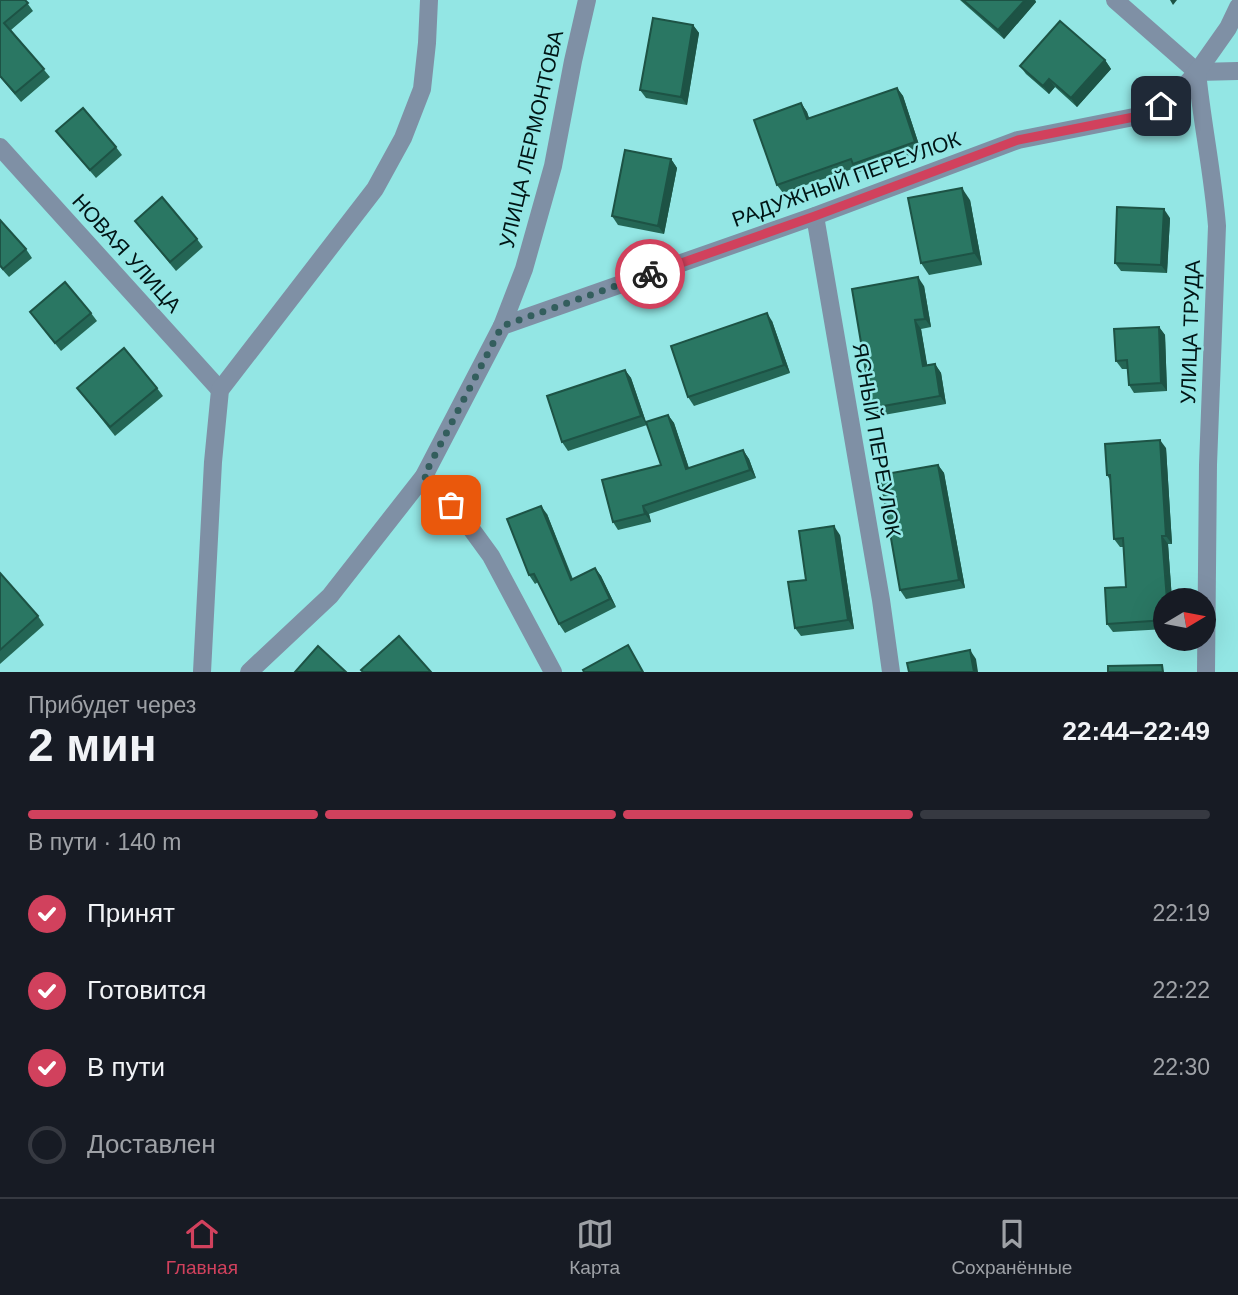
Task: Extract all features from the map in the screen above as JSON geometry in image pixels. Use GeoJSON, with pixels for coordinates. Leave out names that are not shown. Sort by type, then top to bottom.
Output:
{"type":"FeatureCollection","features":[{"type":"Feature","properties":{"kind":"street"},"geometry":{"type":"LineString","coordinates":[[202,672],[213,462],[220,390],[374,189],[403,138],[422,89],[429,0]]}},
{"type":"Feature","properties":{"kind":"street","name":"УЛИЦА ЛЕРМОНТОВА"},"geometry":{"type":"LineString","coordinates":[[249,672],[330,596],[424,476],[502,326],[524,269],[553,166],[587,0]]}},
{"type":"Feature","properties":{"kind":"street"},"geometry":{"type":"LineString","coordinates":[[1115,0],[1197,72],[1238,71]]}},
{"type":"Feature","properties":{"kind":"street"},"geometry":{"type":"LineString","coordinates":[[1197,72],[1228,28],[1238,7]]}},
{"type":"Feature","properties":{"kind":"street","name":"РАДУЖНЫЙ ПЕРЕУЛОК"},"geometry":{"type":"LineString","coordinates":[[502,326],[815,216],[1018,140],[1149,114],[1173,99],[1197,72]]}},
{"type":"Feature","properties":{"kind":"street","name":"УЛИЦА ТРУДА"},"geometry":{"type":"LineString","coordinates":[[1197,72],[1217,226],[1208,465],[1206,672]]}},
{"type":"Feature","properties":{"kind":"street","name":"НОВАЯ УЛИЦА"},"geometry":{"type":"LineString","coordinates":[[0,147],[220,390]]}},
{"type":"Feature","properties":{"kind":"street","name":"ЯСНЫЙ ПЕРЕУЛОК"},"geometry":{"type":"LineString","coordinates":[[815,216],[891,672]]}},
{"type":"Feature","properties":{"kind":"street"},"geometry":{"type":"LineString","coordinates":[[424,476],[464,519],[491,556],[554,672]]}},
{"type":"Feature","properties":{"kind":"building"},"geometry":{"type":"Polygon","coordinates":[[[0,0],[25,0],[28,3],[4,23],[44,69],[15,93],[0,76],[0,0]]]}},
{"type":"Feature","properties":{"kind":"building"},"geometry":{"type":"Polygon","coordinates":[[[963,0],[1025,0],[998,30],[963,0]]]}},
{"type":"Feature","properties":{"kind":"building"},"geometry":{"type":"Polygon","coordinates":[[[653,18],[693,25],[681,97],[640,90],[653,18]]]}},
{"type":"Feature","properties":{"kind":"building"},"geometry":{"type":"Polygon","coordinates":[[[1060,21],[1105,60],[1071,98],[1049,79],[1043,86],[1020,66],[1060,21]]]}},
{"type":"Feature","properties":{"kind":"building"},"geometry":{"type":"Polygon","coordinates":[[[897,88],[915,142],[853,164],[851,159],[777,185],[754,120],[801,103],[807,119],[897,88]]]}},
{"type":"Feature","properties":{"kind":"building"},"geometry":{"type":"Polygon","coordinates":[[[83,108],[116,147],[90,170],[56,131],[83,108]]]}},
{"type":"Feature","properties":{"kind":"building"},"geometry":{"type":"Polygon","coordinates":[[[625,150],[671,159],[658,226],[612,216],[625,150]]]}},
{"type":"Feature","properties":{"kind":"building"},"geometry":{"type":"Polygon","coordinates":[[[962,188],[974,253],[921,263],[908,198],[962,188]]]}},
{"type":"Feature","properties":{"kind":"building"},"geometry":{"type":"Polygon","coordinates":[[[162,197],[197,239],[170,262],[135,221],[162,197]]]}},
{"type":"Feature","properties":{"kind":"building"},"geometry":{"type":"Polygon","coordinates":[[[1117,207],[1164,209],[1161,265],[1115,263],[1117,207]]]}},
{"type":"Feature","properties":{"kind":"building"},"geometry":{"type":"Polygon","coordinates":[[[0,220],[26,249],[3,269],[0,265],[0,220]]]}},
{"type":"Feature","properties":{"kind":"building"},"geometry":{"type":"Polygon","coordinates":[[[918,277],[925,319],[915,320],[923,366],[935,364],[940,396],[872,408],[852,289],[918,277]]]}},
{"type":"Feature","properties":{"kind":"building"},"geometry":{"type":"Polygon","coordinates":[[[65,282],[91,313],[55,343],[30,312],[65,282]]]}},
{"type":"Feature","properties":{"kind":"building"},"geometry":{"type":"Polygon","coordinates":[[[767,313],[784,365],[688,397],[671,346],[767,313]]]}},
{"type":"Feature","properties":{"kind":"building"},"geometry":{"type":"Polygon","coordinates":[[[1159,327],[1161,383],[1129,385],[1127,360],[1116,361],[1114,329],[1159,327]]]}},
{"type":"Feature","properties":{"kind":"building"},"geometry":{"type":"Polygon","coordinates":[[[124,348],[157,388],[110,427],[77,388],[124,348]]]}},
{"type":"Feature","properties":{"kind":"building"},"geometry":{"type":"Polygon","coordinates":[[[625,370],[641,416],[562,442],[547,396],[625,370]]]}},
{"type":"Feature","properties":{"kind":"building"},"geometry":{"type":"Polygon","coordinates":[[[668,415],[686,469],[743,450],[750,470],[643,506],[645,514],[613,522],[602,480],[661,465],[646,422],[668,415]]]}},
{"type":"Feature","properties":{"kind":"building"},"geometry":{"type":"Polygon","coordinates":[[[1160,440],[1166,588],[1153,588],[1153,621],[1107,624],[1105,588],[1126,587],[1123,538],[1114,539],[1105,444],[1160,440]]]}},
{"type":"Feature","properties":{"kind":"building"},"geometry":{"type":"Polygon","coordinates":[[[938,465],[959,580],[900,590],[880,475],[938,465]]]}},
{"type":"Feature","properties":{"kind":"building"},"geometry":{"type":"Polygon","coordinates":[[[541,506],[571,580],[595,568],[610,599],[559,624],[534,574],[529,575],[507,519],[541,506]]]}},
{"type":"Feature","properties":{"kind":"building"},"geometry":{"type":"Polygon","coordinates":[[[834,526],[848,620],[795,628],[788,582],[806,580],[799,531],[834,526]]]}},
{"type":"Feature","properties":{"kind":"building"},"geometry":{"type":"Polygon","coordinates":[[[0,573],[38,616],[0,650],[0,573]]]}},
{"type":"Feature","properties":{"kind":"building"},"geometry":{"type":"Polygon","coordinates":[[[399,636],[431,672],[361,670],[399,636]]]}},
{"type":"Feature","properties":{"kind":"building"},"geometry":{"type":"Polygon","coordinates":[[[628,645],[643,672],[584,672],[583,670],[628,645]]]}},
{"type":"Feature","properties":{"kind":"building"},"geometry":{"type":"Polygon","coordinates":[[[318,646],[346,672],[295,672],[318,646]]]}},
{"type":"Feature","properties":{"kind":"building"},"geometry":{"type":"Polygon","coordinates":[[[970,650],[974,672],[909,672],[907,663],[970,650]]]}},
{"type":"Feature","properties":{"kind":"building"},"geometry":{"type":"Polygon","coordinates":[[[1162,665],[1163,672],[1108,672],[1108,666],[1162,665]]]}},
{"type":"Feature","properties":{"kind":"way so far"},"geometry":{"type":"LineString","coordinates":[[451,505],[424,476],[502,326],[650,274]]}},
{"type":"Feature","properties":{"kind":"route"},"geometry":{"type":"LineString","coordinates":[[650,274],[1018,140],[1149,114],[1161,106]]}}]}
